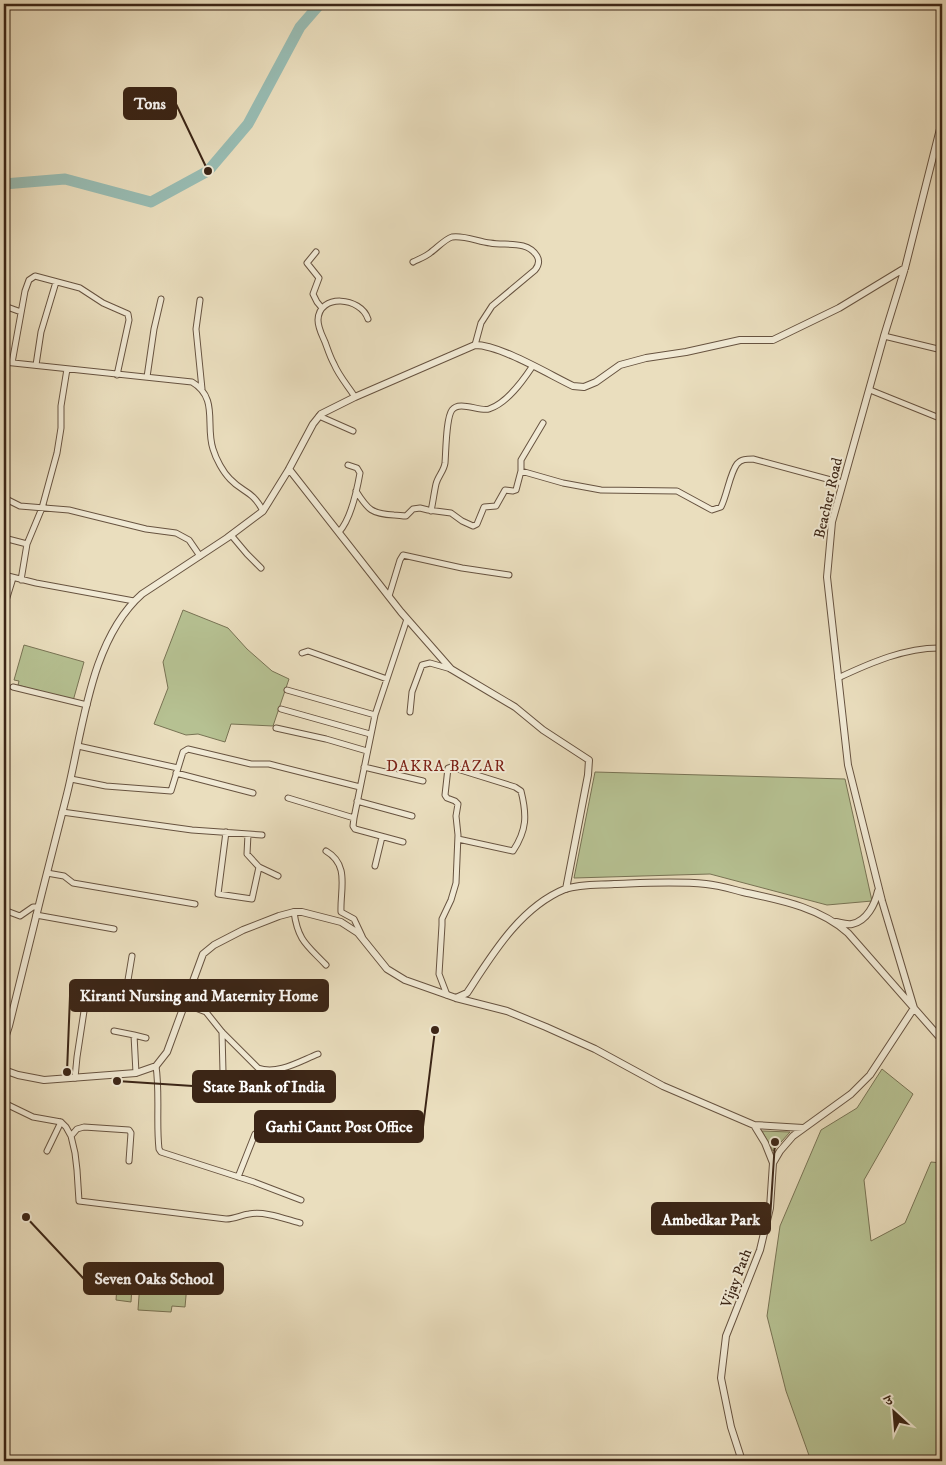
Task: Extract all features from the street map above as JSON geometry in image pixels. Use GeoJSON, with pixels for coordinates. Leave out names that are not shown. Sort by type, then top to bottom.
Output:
{"type":"FeatureCollection","features":[{"type":"Feature","properties":{"kind":"street","name":"Beacher Road"},"geometry":{"type":"LineString","coordinates":[[914,1008],[878,888],[848,765],[827,577],[832,522],[905,268],[942,121]]}},
{"type":"Feature","properties":{"kind":"street"},"geometry":{"type":"LineString","coordinates":[[413,262],[428,254],[451,237],[491,244],[521,245],[528,247],[534,252],[539,260],[539,265],[492,306],[481,323],[476,345]]}},
{"type":"Feature","properties":{"kind":"street"},"geometry":{"type":"LineString","coordinates":[[316,252],[307,263],[319,278],[313,294],[316,302],[322,308]]}},
{"type":"Feature","properties":{"kind":"street"},"geometry":{"type":"LineString","coordinates":[[4,1041],[6,1025],[71,779],[87,706],[108,641],[134,601],[142,594],[231,535],[263,511],[319,416],[334,406],[476,345],[484,345],[498,350],[572,386],[584,387],[596,382],[620,365],[740,340],[773,340],[839,308],[905,268]]}},
{"type":"Feature","properties":{"kind":"street"},"geometry":{"type":"LineString","coordinates":[[12,363],[26,285],[35,276],[80,288],[103,303],[128,314],[129,320],[117,375]]}},
{"type":"Feature","properties":{"kind":"street"},"geometry":{"type":"LineString","coordinates":[[36,365],[41,332],[56,282]]}},
{"type":"Feature","properties":{"kind":"street"},"geometry":{"type":"LineString","coordinates":[[147,377],[154,328],[161,299]]}},
{"type":"Feature","properties":{"kind":"street"},"geometry":{"type":"LineString","coordinates":[[200,300],[196,329],[202,389],[210,410],[213,449],[230,480],[253,496],[263,511]]}},
{"type":"Feature","properties":{"kind":"street"},"geometry":{"type":"LineString","coordinates":[[354,397],[334,364],[318,320],[322,308],[333,302],[344,300],[359,306],[366,313],[368,319]]}},
{"type":"Feature","properties":{"kind":"street"},"geometry":{"type":"LineString","coordinates":[[4,307],[21,312]]}},
{"type":"Feature","properties":{"kind":"street"},"geometry":{"type":"LineString","coordinates":[[884,336],[942,350]]}},
{"type":"Feature","properties":{"kind":"street"},"geometry":{"type":"LineString","coordinates":[[4,362],[117,375],[188,380],[202,389]]}},
{"type":"Feature","properties":{"kind":"street"},"geometry":{"type":"LineString","coordinates":[[431,511],[437,481],[444,469],[447,428],[451,411],[456,407],[471,406],[485,410],[495,406],[506,398],[532,366]]}},
{"type":"Feature","properties":{"kind":"street"},"geometry":{"type":"LineString","coordinates":[[21,580],[27,544],[42,508],[57,453],[61,428],[61,406],[67,369]]}},
{"type":"Feature","properties":{"kind":"street"},"geometry":{"type":"LineString","coordinates":[[870,390],[942,419]]}},
{"type":"Feature","properties":{"kind":"street"},"geometry":{"type":"LineString","coordinates":[[319,416],[353,430]]}},
{"type":"Feature","properties":{"kind":"street"},"geometry":{"type":"LineString","coordinates":[[356,491],[366,506],[380,514],[406,516],[416,508],[451,513],[462,521],[475,526],[484,507],[496,506],[506,490],[516,490],[521,471],[520,460],[543,423]]}},
{"type":"Feature","properties":{"kind":"street"},"geometry":{"type":"LineString","coordinates":[[521,471],[601,490],[677,491],[712,510],[721,507],[736,465],[742,460],[753,459],[842,483]]}},
{"type":"Feature","properties":{"kind":"street"},"geometry":{"type":"LineString","coordinates":[[339,532],[347,522],[360,470],[348,465]]}},
{"type":"Feature","properties":{"kind":"street"},"geometry":{"type":"LineString","coordinates":[[289,469],[389,596],[451,669]]}},
{"type":"Feature","properties":{"kind":"street"},"geometry":{"type":"LineString","coordinates":[[4,498],[20,506],[84,513],[176,533],[189,540],[200,556]]}},
{"type":"Feature","properties":{"kind":"street"},"geometry":{"type":"LineString","coordinates":[[231,535],[246,554],[261,568]]}},
{"type":"Feature","properties":{"kind":"street"},"geometry":{"type":"LineString","coordinates":[[4,538],[27,544]]}},
{"type":"Feature","properties":{"kind":"street"},"geometry":{"type":"LineString","coordinates":[[389,596],[403,555],[462,568],[509,575]]}},
{"type":"Feature","properties":{"kind":"street"},"geometry":{"type":"LineString","coordinates":[[4,575],[21,580],[134,601]]}},
{"type":"Feature","properties":{"kind":"street"},"geometry":{"type":"LineString","coordinates":[[4,606],[14,578]]}},
{"type":"Feature","properties":{"kind":"street"},"geometry":{"type":"LineString","coordinates":[[403,842],[355,829],[353,826],[375,715],[408,619]]}},
{"type":"Feature","properties":{"kind":"street"},"geometry":{"type":"LineString","coordinates":[[838,678],[879,661],[910,652],[925,648],[942,648]]}},
{"type":"Feature","properties":{"kind":"street"},"geometry":{"type":"LineString","coordinates":[[302,653],[308,651],[387,679]]}},
{"type":"Feature","properties":{"kind":"street"},"geometry":{"type":"LineString","coordinates":[[410,712],[412,692],[422,664],[430,663],[451,669],[515,707],[543,730],[589,760],[588,775],[566,889]]}},
{"type":"Feature","properties":{"kind":"street"},"geometry":{"type":"LineString","coordinates":[[13,687],[87,706]]}},
{"type":"Feature","properties":{"kind":"street"},"geometry":{"type":"LineString","coordinates":[[287,690],[375,715]]}},
{"type":"Feature","properties":{"kind":"street"},"geometry":{"type":"LineString","coordinates":[[281,709],[370,734]]}},
{"type":"Feature","properties":{"kind":"street"},"geometry":{"type":"LineString","coordinates":[[276,728],[326,739],[367,751]]}},
{"type":"Feature","properties":{"kind":"street"},"geometry":{"type":"LineString","coordinates":[[78,746],[254,793]]}},
{"type":"Feature","properties":{"kind":"street"},"geometry":{"type":"LineString","coordinates":[[71,779],[106,786],[168,792],[173,787],[182,752],[191,749],[251,764],[269,764],[360,787]]}},
{"type":"Feature","properties":{"kind":"street"},"geometry":{"type":"LineString","coordinates":[[364,766],[424,781]]}},
{"type":"Feature","properties":{"kind":"street"},"geometry":{"type":"LineString","coordinates":[[447,995],[439,974],[442,919],[451,900],[456,883],[458,839],[456,816],[458,804],[445,795],[449,767],[472,772],[521,790],[525,822],[522,838],[513,851],[458,839]]}},
{"type":"Feature","properties":{"kind":"street"},"geometry":{"type":"LineString","coordinates":[[288,798],[354,818]]}},
{"type":"Feature","properties":{"kind":"street"},"geometry":{"type":"LineString","coordinates":[[358,801],[412,816]]}},
{"type":"Feature","properties":{"kind":"street"},"geometry":{"type":"LineString","coordinates":[[62,812],[192,830],[262,835]]}},
{"type":"Feature","properties":{"kind":"street"},"geometry":{"type":"LineString","coordinates":[[226,832],[218,894],[252,899],[259,867]]}},
{"type":"Feature","properties":{"kind":"street"},"geometry":{"type":"LineString","coordinates":[[248,834],[247,854],[259,867],[278,876]]}},
{"type":"Feature","properties":{"kind":"street"},"geometry":{"type":"LineString","coordinates":[[375,866],[382,836]]}},
{"type":"Feature","properties":{"kind":"street"},"geometry":{"type":"LineString","coordinates":[[326,851],[337,860],[342,871],[341,912],[354,920],[360,928],[363,938]]}},
{"type":"Feature","properties":{"kind":"street"},"geometry":{"type":"LineString","coordinates":[[47,873],[64,876],[74,883],[195,904]]}},
{"type":"Feature","properties":{"kind":"street"},"geometry":{"type":"LineString","coordinates":[[456,998],[467,994],[492,954],[523,918],[538,906],[566,889],[583,886],[642,883],[706,884],[769,897],[817,912],[836,922],[848,933],[942,1040]]}},
{"type":"Feature","properties":{"kind":"street"},"geometry":{"type":"LineString","coordinates":[[836,922],[851,924],[859,921],[875,903],[878,888]]}},
{"type":"Feature","properties":{"kind":"street"},"geometry":{"type":"LineString","coordinates":[[4,910],[20,916],[33,907],[38,906]]}},
{"type":"Feature","properties":{"kind":"street"},"geometry":{"type":"LineString","coordinates":[[294,912],[300,938],[326,965]]}},
{"type":"Feature","properties":{"kind":"street"},"geometry":{"type":"LineString","coordinates":[[4,1070],[44,1080],[136,1073],[156,1066],[167,1052],[202,954],[207,949],[243,930],[279,916],[302,912],[341,922],[358,933],[387,969],[405,980],[456,998],[507,1011],[546,1027],[595,1049],[663,1086],[754,1125],[803,1128]]}},
{"type":"Feature","properties":{"kind":"street"},"geometry":{"type":"LineString","coordinates":[[36,915],[114,929]]}},
{"type":"Feature","properties":{"kind":"street"},"geometry":{"type":"LineString","coordinates":[[75,1078],[86,998],[93,993],[104,995],[110,992],[126,992],[132,956]]}},
{"type":"Feature","properties":{"kind":"street"},"geometry":{"type":"LineString","coordinates":[[185,1004],[206,1012],[247,1059],[258,1068],[272,1070],[291,1065],[318,1054]]}},
{"type":"Feature","properties":{"kind":"street"},"geometry":{"type":"LineString","coordinates":[[773,1163],[780,1151],[793,1136],[851,1094],[870,1075],[914,1008]]}},
{"type":"Feature","properties":{"kind":"street"},"geometry":{"type":"LineString","coordinates":[[114,1031],[146,1038]]}},
{"type":"Feature","properties":{"kind":"street"},"geometry":{"type":"LineString","coordinates":[[222,1032],[223,1072]]}},
{"type":"Feature","properties":{"kind":"street"},"geometry":{"type":"LineString","coordinates":[[134,1035],[136,1073]]}},
{"type":"Feature","properties":{"kind":"street"},"geometry":{"type":"LineString","coordinates":[[156,1066],[158,1082],[157,1129],[160,1150],[192,1163],[238,1177],[301,1200]]}},
{"type":"Feature","properties":{"kind":"street"},"geometry":{"type":"LineString","coordinates":[[4,1102],[33,1117],[61,1122],[71,1136],[77,1170],[79,1201],[226,1219],[251,1214],[268,1215],[300,1223]]}},
{"type":"Feature","properties":{"kind":"street"},"geometry":{"type":"LineString","coordinates":[[47,1151],[61,1122]]}},
{"type":"Feature","properties":{"kind":"street"},"geometry":{"type":"LineString","coordinates":[[754,1125],[765,1143],[773,1163]]}},
{"type":"Feature","properties":{"kind":"street"},"geometry":{"type":"LineString","coordinates":[[71,1136],[77,1129],[84,1127],[129,1130],[131,1133],[129,1161]]}},
{"type":"Feature","properties":{"kind":"street"},"geometry":{"type":"LineString","coordinates":[[238,1177],[255,1134]]}},
{"type":"Feature","properties":{"kind":"street","name":"Vijay Path"},"geometry":{"type":"LineString","coordinates":[[742,1461],[731,1427],[721,1378],[726,1336],[760,1250],[770,1208],[773,1163]]}},
{"type":"Feature","properties":{"kind":"green space"},"geometry":{"type":"Polygon","coordinates":[[[183,610],[228,628],[247,649],[272,671],[289,679],[273,726],[231,724],[225,742],[198,734],[186,735],[154,724],[168,688],[163,662],[183,610]]]}},
{"type":"Feature","properties":{"kind":"green space"},"geometry":{"type":"Polygon","coordinates":[[[24,645],[84,662],[73,701],[18,685],[19,681],[14,680],[24,645]]]}},
{"type":"Feature","properties":{"kind":"green space"},"geometry":{"type":"Polygon","coordinates":[[[595,772],[845,779],[872,901],[827,905],[710,874],[574,878],[595,772]]]}},
{"type":"Feature","properties":{"kind":"green space"},"geometry":{"type":"Polygon","coordinates":[[[882,1069],[913,1094],[864,1180],[871,1241],[905,1223],[931,1162],[942,1163],[942,1461],[811,1461],[786,1391],[767,1316],[780,1226],[821,1130],[857,1108],[882,1069]]]}},
{"type":"Feature","properties":{"kind":"green space"},"geometry":{"type":"Polygon","coordinates":[[[762,1131],[790,1132],[773,1151],[762,1131]]]}},
{"type":"Feature","properties":{"kind":"green space"},"geometry":{"type":"Polygon","coordinates":[[[140,1282],[187,1285],[185,1307],[172,1306],[171,1312],[138,1310],[140,1282]]]}},
{"type":"Feature","properties":{"kind":"green space"},"geometry":{"type":"Polygon","coordinates":[[[117,1286],[132,1287],[131,1302],[116,1300],[117,1286]]]}},
{"type":"Feature","properties":{"kind":"waterway"},"geometry":{"type":"LineString","coordinates":[[4,184],[65,179],[151,202],[208,171],[248,124],[300,27],[320,4]]}},
{"type":"Feature","properties":{"kind":"place","name":"Tons"},"geometry":{"type":"Point","coordinates":[208,171]}},
{"type":"Feature","properties":{"kind":"place","name":"Garhi Cantt Post Office"},"geometry":{"type":"Point","coordinates":[435,1030]}},
{"type":"Feature","properties":{"kind":"place","name":"Kiranti Nursing and Maternity Home"},"geometry":{"type":"Point","coordinates":[67,1072]}},
{"type":"Feature","properties":{"kind":"place","name":"State Bank of India"},"geometry":{"type":"Point","coordinates":[117,1081]}},
{"type":"Feature","properties":{"kind":"place","name":"Ambedkar Park"},"geometry":{"type":"Point","coordinates":[775,1142]}},
{"type":"Feature","properties":{"kind":"place","name":"Seven Oaks School"},"geometry":{"type":"Point","coordinates":[26,1217]}},
{"type":"Feature","properties":{"kind":"district","name":"DAKRA BAZAR"},"geometry":{"type":"Point","coordinates":[446,765]}}]}
